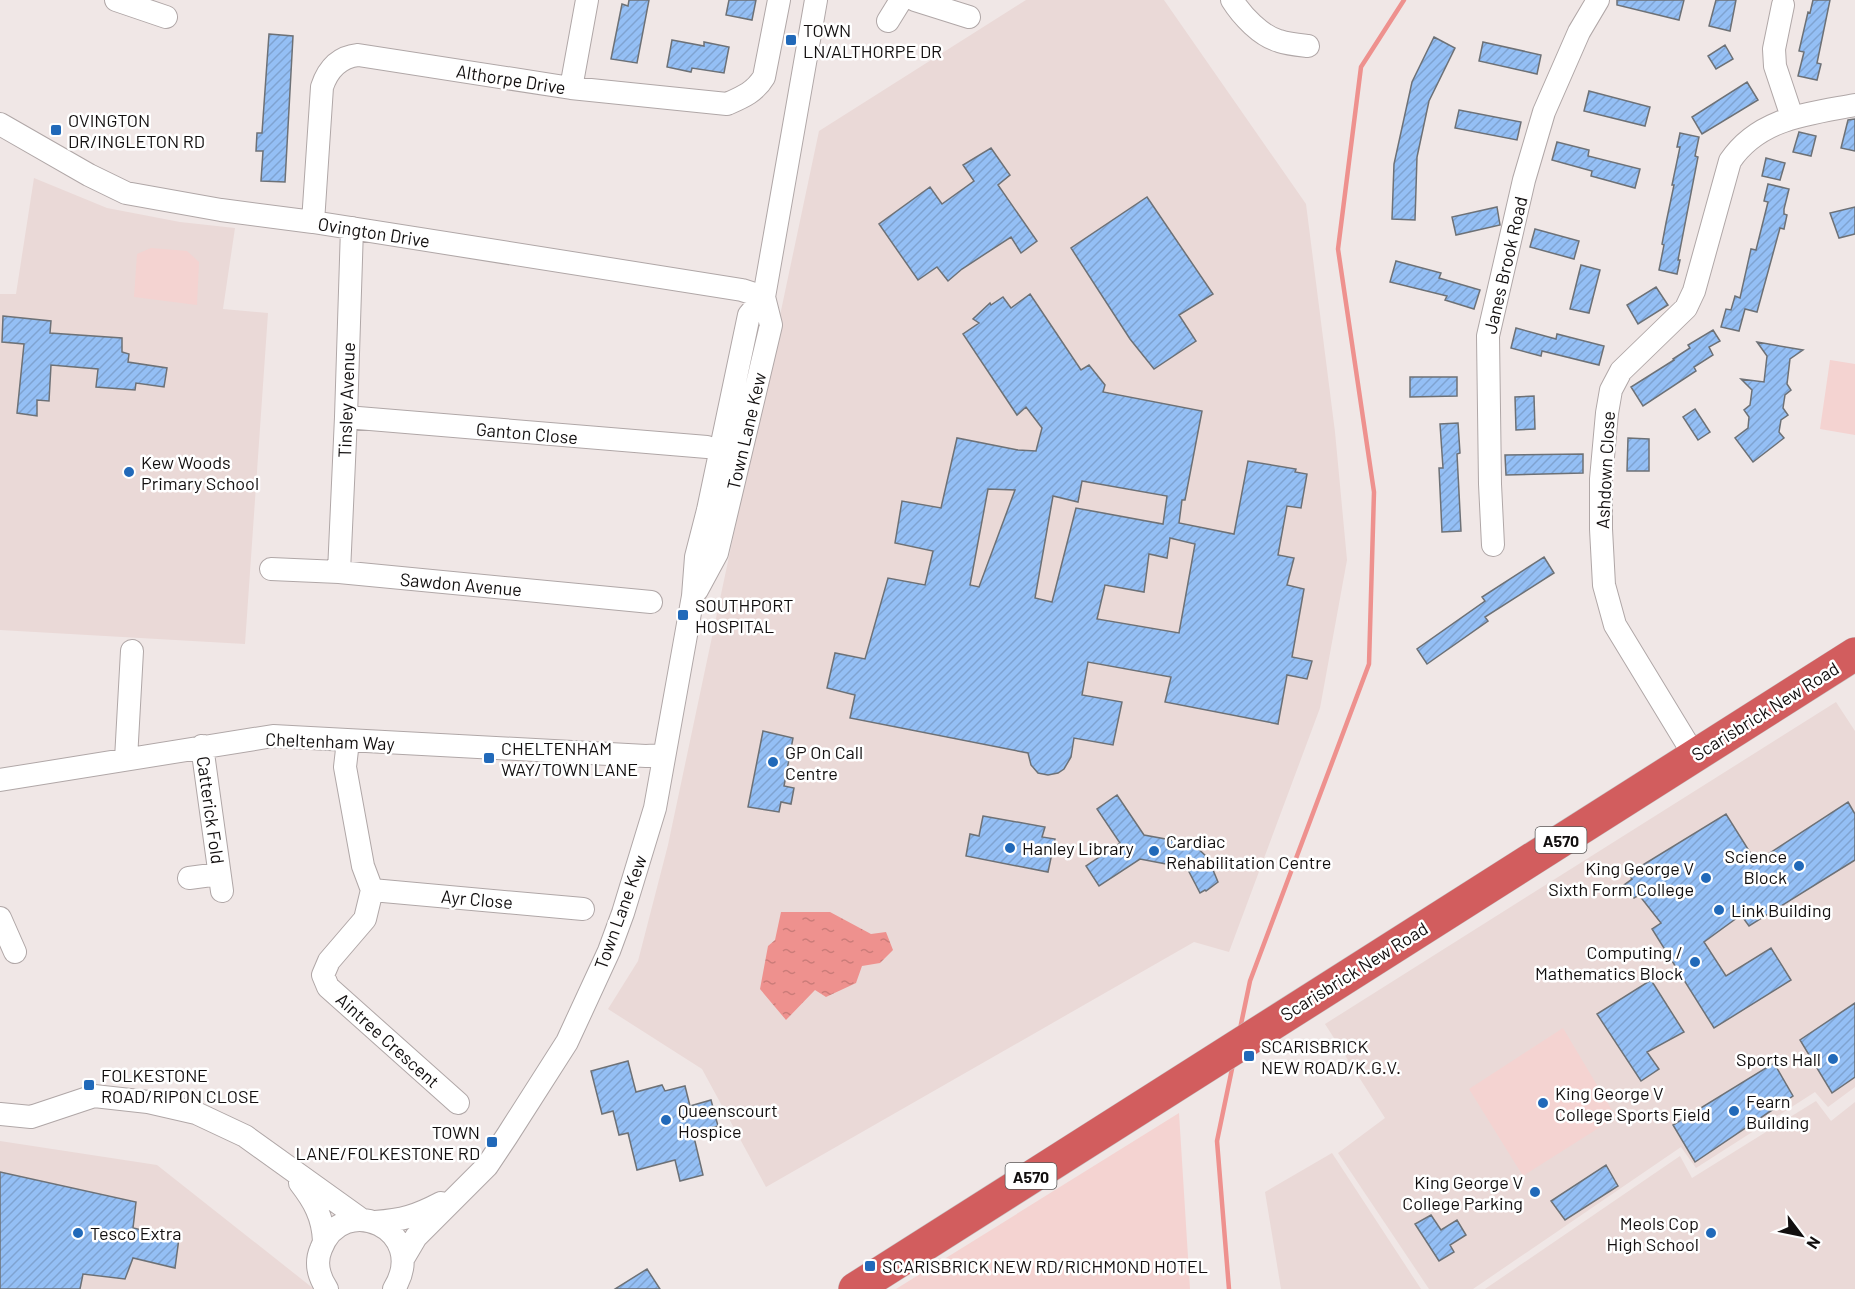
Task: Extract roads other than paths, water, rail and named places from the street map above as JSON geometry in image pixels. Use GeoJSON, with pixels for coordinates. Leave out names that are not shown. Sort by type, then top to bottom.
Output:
{"type":"FeatureCollection","features":[{"type":"Feature","properties":{"kind":"highway","name":"Scarisbrick New Road"},"geometry":{"type":"LineString","coordinates":[[855,1289],[1855,654]]}},
{"type":"Feature","properties":{"kind":"street"},"geometry":{"type":"LineString","coordinates":[[116,0],[166,17]]}},
{"type":"Feature","properties":{"kind":"street"},"geometry":{"type":"LineString","coordinates":[[571,88],[587,0]]}},
{"type":"Feature","properties":{"kind":"street","name":"Althorpe Drive"},"geometry":{"type":"LineString","coordinates":[[313,222],[322,87],[331,69],[346,56],[358,55],[571,88],[727,104],[758,87],[764,76],[779,0]]}},
{"type":"Feature","properties":{"kind":"street","name":"Town Lane Kew"},"geometry":{"type":"LineString","coordinates":[[394,1289],[401,1278],[403,1259],[417,1237],[487,1166],[567,1042],[609,951],[623,913],[655,808],[693,596],[717,553],[771,325],[764,297],[816,0]]}},
{"type":"Feature","properties":{"kind":"street"},"geometry":{"type":"LineString","coordinates":[[888,21],[901,0]]}},
{"type":"Feature","properties":{"kind":"street"},"geometry":{"type":"LineString","coordinates":[[915,0],[969,17]]}},
{"type":"Feature","properties":{"kind":"street"},"geometry":{"type":"LineString","coordinates":[[1232,0],[1247,19],[1277,41],[1308,46]]}},
{"type":"Feature","properties":{"kind":"street","name":"Janes Brook Road"},"geometry":{"type":"LineString","coordinates":[[1493,545],[1488,336],[1524,180],[1544,112],[1579,32],[1598,0]]}},
{"type":"Feature","properties":{"kind":"street"},"geometry":{"type":"LineString","coordinates":[[1783,5],[1774,49],[1775,66],[1792,117]]}},
{"type":"Feature","properties":{"kind":"street","name":"Ashdown Close"},"geometry":{"type":"LineString","coordinates":[[1694,755],[1615,625],[1604,585],[1601,478],[1611,390],[1621,371],[1686,308],[1694,291],[1730,161],[1739,148],[1755,134],[1792,117],[1855,105]]}},
{"type":"Feature","properties":{"kind":"street","name":"Ovington Drive"},"geometry":{"type":"LineString","coordinates":[[0,123],[126,193],[220,210],[313,222],[742,290],[764,297]]}},
{"type":"Feature","properties":{"kind":"street","name":"Tinsley Avenue"},"geometry":{"type":"LineString","coordinates":[[339,572],[352,228]]}},
{"type":"Feature","properties":{"kind":"street","name":"Ganton Close"},"geometry":{"type":"LineString","coordinates":[[346,417],[707,447]]}},
{"type":"Feature","properties":{"kind":"street","name":"Sawdon Avenue"},"geometry":{"type":"LineString","coordinates":[[271,569],[339,572],[651,602]]}},
{"type":"Feature","properties":{"kind":"street"},"geometry":{"type":"LineString","coordinates":[[126,759],[132,651]]}},
{"type":"Feature","properties":{"kind":"street","name":"Cheltenham Way"},"geometry":{"type":"LineString","coordinates":[[0,780],[273,736],[646,756],[663,755]]}},
{"type":"Feature","properties":{"kind":"street"},"geometry":{"type":"LineString","coordinates":[[348,741],[345,768],[363,866],[372,890]]}},
{"type":"Feature","properties":{"kind":"street","name":"Catterick Fold"},"geometry":{"type":"LineString","coordinates":[[189,878],[220,883],[202,746]]}},
{"type":"Feature","properties":{"kind":"street","name":"Ayr Close"},"geometry":{"type":"LineString","coordinates":[[372,890],[583,909]]}},
{"type":"Feature","properties":{"kind":"street","name":"Aintree Crescent"},"geometry":{"type":"LineString","coordinates":[[372,890],[365,919],[328,961],[323,975],[328,987],[458,1103]]}},
{"type":"Feature","properties":{"kind":"street"},"geometry":{"type":"LineString","coordinates":[[0,1114],[31,1117],[94,1096],[148,1102],[196,1113],[245,1136],[369,1221],[388,1229],[396,1237],[403,1259]]}},
{"type":"Feature","properties":{"kind":"street"},"geometry":{"type":"LineString","coordinates":[[290,1169],[314,1201],[322,1218],[324,1241],[318,1267],[327,1289]]}},
{"type":"Feature","properties":{"kind":"street","name":"Town Lane Kew"},"geometry":{"type":"LineString","coordinates":[[324,1241],[334,1229],[343,1223],[399,1220],[417,1215],[461,1193]]}},
{"type":"Feature","properties":{"kind":"water"},"geometry":{"type":"Polygon","coordinates":[[[781,912],[830,912],[871,934],[886,932],[893,950],[880,963],[862,966],[856,983],[826,997],[815,990],[786,1020],[760,989],[768,946],[775,940],[781,912]]]}},
{"type":"Feature","properties":{"kind":"waterway"},"geometry":{"type":"LineString","coordinates":[[1240,1029],[1250,981],[1369,664],[1374,492],[1338,249],[1361,67],[1404,0]]}},
{"type":"Feature","properties":{"kind":"waterway"},"geometry":{"type":"LineString","coordinates":[[1229,1289],[1217,1141],[1233,1064]]}},
{"type":"Feature","properties":{"kind":"place","name":"TOWN LN/ALTHORPE DR"},"geometry":{"type":"Point","coordinates":[791,40]}},
{"type":"Feature","properties":{"kind":"place","name":"OVINGTON DR/INGLETON RD"},"geometry":{"type":"Point","coordinates":[56,130]}},
{"type":"Feature","properties":{"kind":"place","name":"Kew Woods Primary School"},"geometry":{"type":"Point","coordinates":[129,472]}},
{"type":"Feature","properties":{"kind":"place","name":"SOUTHPORT HOSPITAL"},"geometry":{"type":"Point","coordinates":[683,615]}},
{"type":"Feature","properties":{"kind":"place","name":"CHELTENHAM WAY/TOWN LANE"},"geometry":{"type":"Point","coordinates":[489,758]}},
{"type":"Feature","properties":{"kind":"place","name":"GP On Call Centre"},"geometry":{"type":"Point","coordinates":[773,762]}},
{"type":"Feature","properties":{"kind":"place","name":"Hanley Library"},"geometry":{"type":"Point","coordinates":[1010,848]}},
{"type":"Feature","properties":{"kind":"place","name":"Cardiac Rehabilitation Centre"},"geometry":{"type":"Point","coordinates":[1154,851]}},
{"type":"Feature","properties":{"kind":"place","name":"Science Block"},"geometry":{"type":"Point","coordinates":[1799,866]}},
{"type":"Feature","properties":{"kind":"place","name":"King George V Sixth Form College"},"geometry":{"type":"Point","coordinates":[1706,878]}},
{"type":"Feature","properties":{"kind":"place","name":"Link Building"},"geometry":{"type":"Point","coordinates":[1719,910]}},
{"type":"Feature","properties":{"kind":"place","name":"Computing / Mathematics Block"},"geometry":{"type":"Point","coordinates":[1695,962]}},
{"type":"Feature","properties":{"kind":"place","name":"SCARISBRICK NEW ROAD/K.G.V."},"geometry":{"type":"Point","coordinates":[1249,1056]}},
{"type":"Feature","properties":{"kind":"place","name":"Sports Hall"},"geometry":{"type":"Point","coordinates":[1833,1059]}},
{"type":"Feature","properties":{"kind":"place","name":"FOLKESTONE ROAD/RIPON CLOSE"},"geometry":{"type":"Point","coordinates":[89,1085]}},
{"type":"Feature","properties":{"kind":"place","name":"King George V College Sports Field"},"geometry":{"type":"Point","coordinates":[1543,1103]}},
{"type":"Feature","properties":{"kind":"place","name":"Fearn Building"},"geometry":{"type":"Point","coordinates":[1734,1111]}},
{"type":"Feature","properties":{"kind":"place","name":"Queenscourt Hospice"},"geometry":{"type":"Point","coordinates":[666,1120]}},
{"type":"Feature","properties":{"kind":"place","name":"TOWN LANE/FOLKESTONE RD"},"geometry":{"type":"Point","coordinates":[492,1142]}},
{"type":"Feature","properties":{"kind":"place","name":"King George V College Parking"},"geometry":{"type":"Point","coordinates":[1535,1192]}},
{"type":"Feature","properties":{"kind":"place","name":"Tesco Extra"},"geometry":{"type":"Point","coordinates":[78,1233]}},
{"type":"Feature","properties":{"kind":"place","name":"Meols Cop High School"},"geometry":{"type":"Point","coordinates":[1711,1233]}},
{"type":"Feature","properties":{"kind":"place","name":"SCARISBRICK NEW RD/RICHMOND HOTEL"},"geometry":{"type":"Point","coordinates":[870,1266]}}]}
